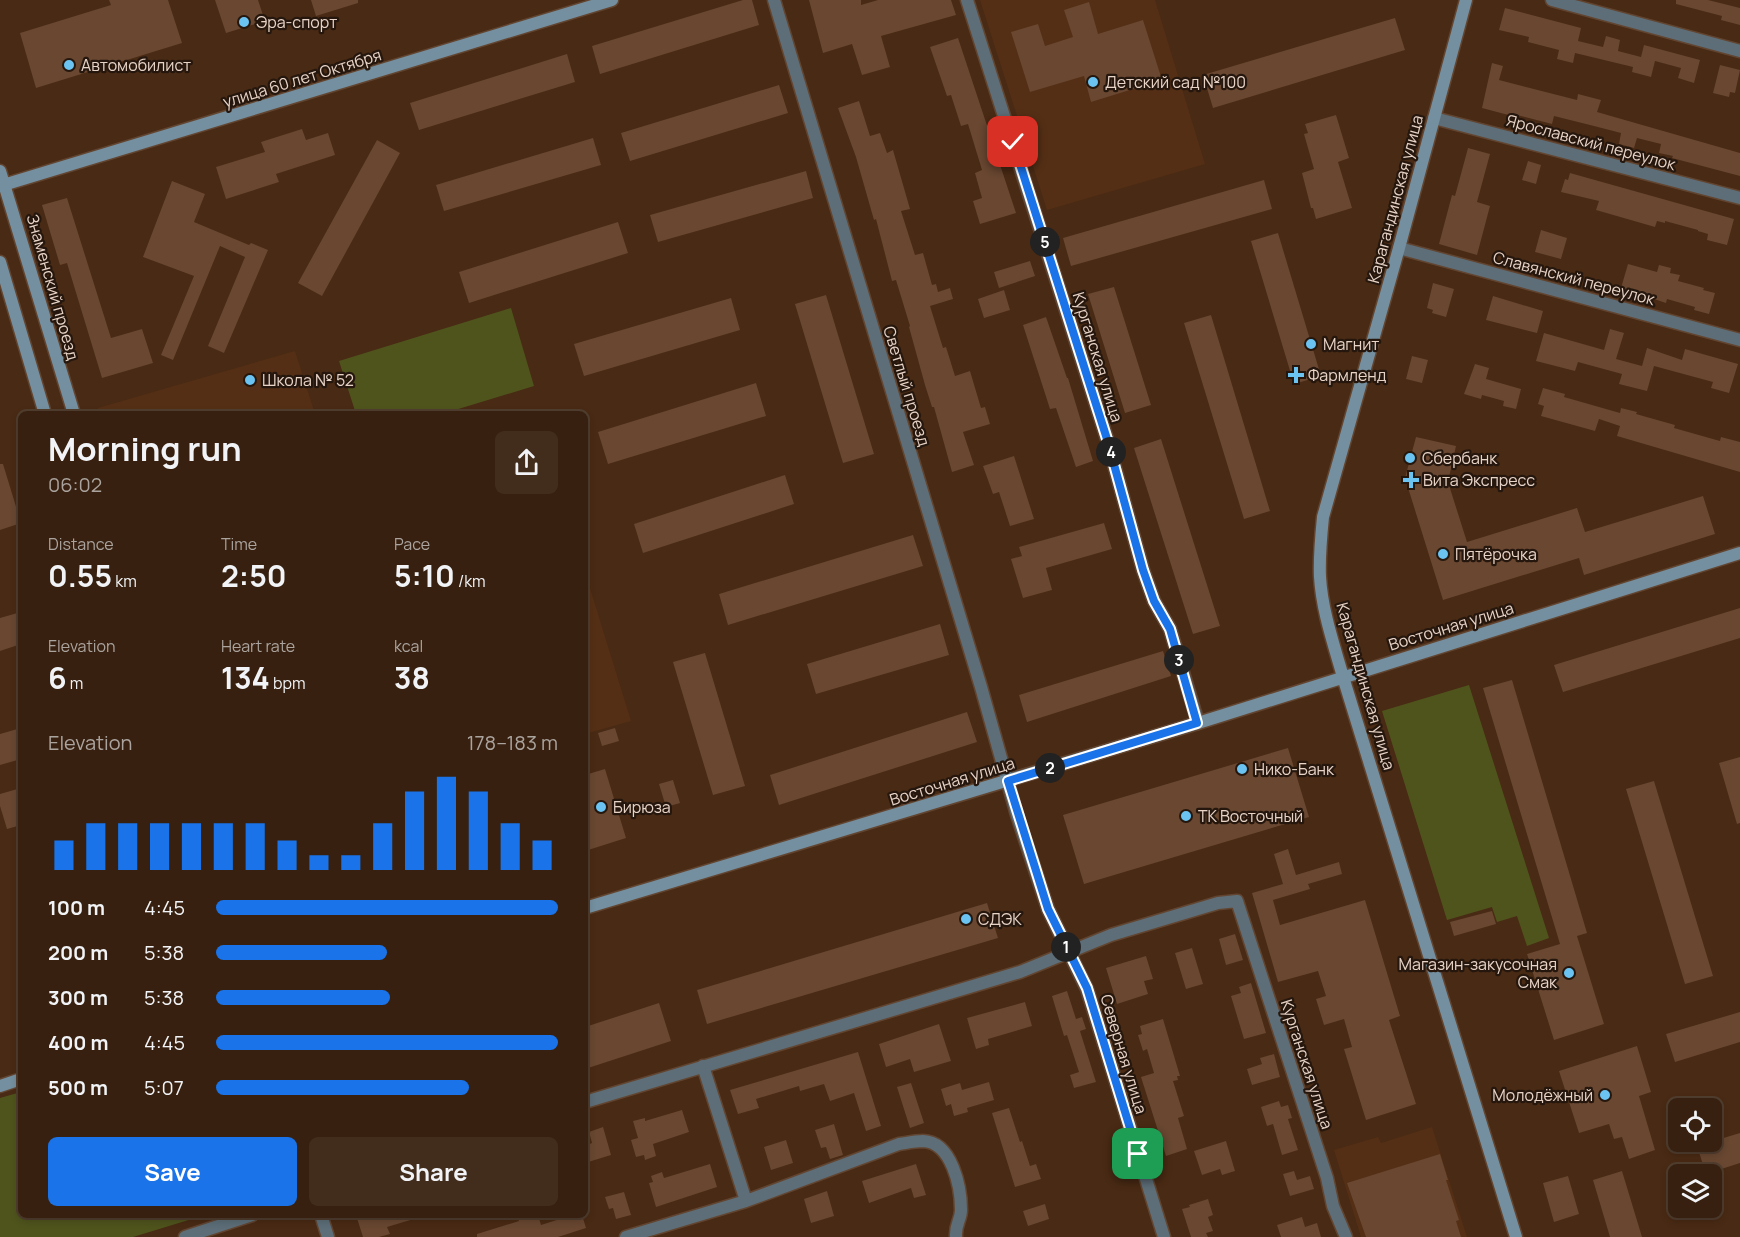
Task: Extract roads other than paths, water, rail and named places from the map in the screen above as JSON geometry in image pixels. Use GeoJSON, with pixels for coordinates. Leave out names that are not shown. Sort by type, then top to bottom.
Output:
{"type":"FeatureCollection","features":[{"type":"Feature","properties":{"kind":"main road","name":"улица 60 лет Октября"},"geometry":{"type":"LineString","coordinates":[[3,185],[612,0]]}},
{"type":"Feature","properties":{"kind":"main road","name":"Карагандинская улица"},"geometry":{"type":"LineString","coordinates":[[1466,0],[1323,517],[1320,579],[1327,617],[1343,677],[1516,1237]]}},
{"type":"Feature","properties":{"kind":"main road","name":"Знаменский проезд"},"geometry":{"type":"LineString","coordinates":[[0,171],[73,411]]}},
{"type":"Feature","properties":{"kind":"main road"},"geometry":{"type":"LineString","coordinates":[[0,262],[44,411]]}},
{"type":"Feature","properties":{"kind":"main road","name":"Восточная улица"},"geometry":{"type":"LineString","coordinates":[[588,908],[1197,723],[1740,553]]}},
{"type":"Feature","properties":{"kind":"main road"},"geometry":{"type":"LineString","coordinates":[[0,1086],[18,1080]]}},
{"type":"Feature","properties":{"kind":"street","name":"Светлый проезд"},"geometry":{"type":"LineString","coordinates":[[774,0],[1008,781],[1048,909],[1069,951]]}},
{"type":"Feature","properties":{"kind":"street","name":"Курганская улица"},"geometry":{"type":"LineString","coordinates":[[967,0],[1107,439],[1143,570],[1154,601],[1170,629],[1197,723]]}},
{"type":"Feature","properties":{"kind":"street"},"geometry":{"type":"LineString","coordinates":[[1552,0],[1740,51]]}},
{"type":"Feature","properties":{"kind":"street","name":"Ярославский переулок"},"geometry":{"type":"LineString","coordinates":[[1434,118],[1740,198]]}},
{"type":"Feature","properties":{"kind":"street","name":"Славянский переулок"},"geometry":{"type":"LineString","coordinates":[[1399,248],[1740,340]]}},
{"type":"Feature","properties":{"kind":"street","name":"Курганская улица"},"geometry":{"type":"LineString","coordinates":[[1069,951],[1111,935],[1218,903],[1237,901],[1327,1178],[1333,1206],[1346,1237]]}},
{"type":"Feature","properties":{"kind":"street"},"geometry":{"type":"LineString","coordinates":[[588,1101],[1020,972],[1069,951]]}},
{"type":"Feature","properties":{"kind":"street","name":"Северная улица"},"geometry":{"type":"LineString","coordinates":[[1069,951],[1087,988],[1164,1237]]}},
{"type":"Feature","properties":{"kind":"street"},"geometry":{"type":"LineString","coordinates":[[703,1066],[746,1201]]}},
{"type":"Feature","properties":{"kind":"street"},"geometry":{"type":"LineString","coordinates":[[626,1237],[746,1201],[899,1144],[924,1141],[937,1146],[950,1159],[959,1186],[961,1212],[955,1227],[956,1237]]}},
{"type":"Feature","properties":{"kind":"street"},"geometry":{"type":"LineString","coordinates":[[185,1237],[243,1218]]}},
{"type":"Feature","properties":{"kind":"street"},"geometry":{"type":"LineString","coordinates":[[322,1218],[328,1237]]}},
{"type":"Feature","properties":{"kind":"place","name":"Эра-спорт"},"geometry":{"type":"Point","coordinates":[244,22]}},
{"type":"Feature","properties":{"kind":"place","name":"Автомобилист"},"geometry":{"type":"Point","coordinates":[69,65]}},
{"type":"Feature","properties":{"kind":"place","name":"Детский сад №100"},"geometry":{"type":"Point","coordinates":[1093,82]}},
{"type":"Feature","properties":{"kind":"place","name":"Магнит"},"geometry":{"type":"Point","coordinates":[1311,344]}},
{"type":"Feature","properties":{"kind":"place","name":"Фармленд"},"geometry":{"type":"Point","coordinates":[1296,375]}},
{"type":"Feature","properties":{"kind":"place","name":"Школа № 52"},"geometry":{"type":"Point","coordinates":[250,380]}},
{"type":"Feature","properties":{"kind":"place","name":"Сбербанк"},"geometry":{"type":"Point","coordinates":[1410,458]}},
{"type":"Feature","properties":{"kind":"place","name":"Вита Экспресс"},"geometry":{"type":"Point","coordinates":[1411,480]}},
{"type":"Feature","properties":{"kind":"place","name":"Пятёрочка"},"geometry":{"type":"Point","coordinates":[1443,554]}},
{"type":"Feature","properties":{"kind":"place","name":"Нико-Банк"},"geometry":{"type":"Point","coordinates":[1242,769]}},
{"type":"Feature","properties":{"kind":"place","name":"Бирюза"},"geometry":{"type":"Point","coordinates":[601,807]}},
{"type":"Feature","properties":{"kind":"place","name":"ТК Восточный"},"geometry":{"type":"Point","coordinates":[1186,816]}},
{"type":"Feature","properties":{"kind":"place","name":"СДЭК"},"geometry":{"type":"Point","coordinates":[966,919]}},
{"type":"Feature","properties":{"kind":"place","name":"Магазин-закусочная Смак"},"geometry":{"type":"Point","coordinates":[1569,973]}},
{"type":"Feature","properties":{"kind":"place","name":"Молодёжный"},"geometry":{"type":"Point","coordinates":[1605,1095]}}]}
